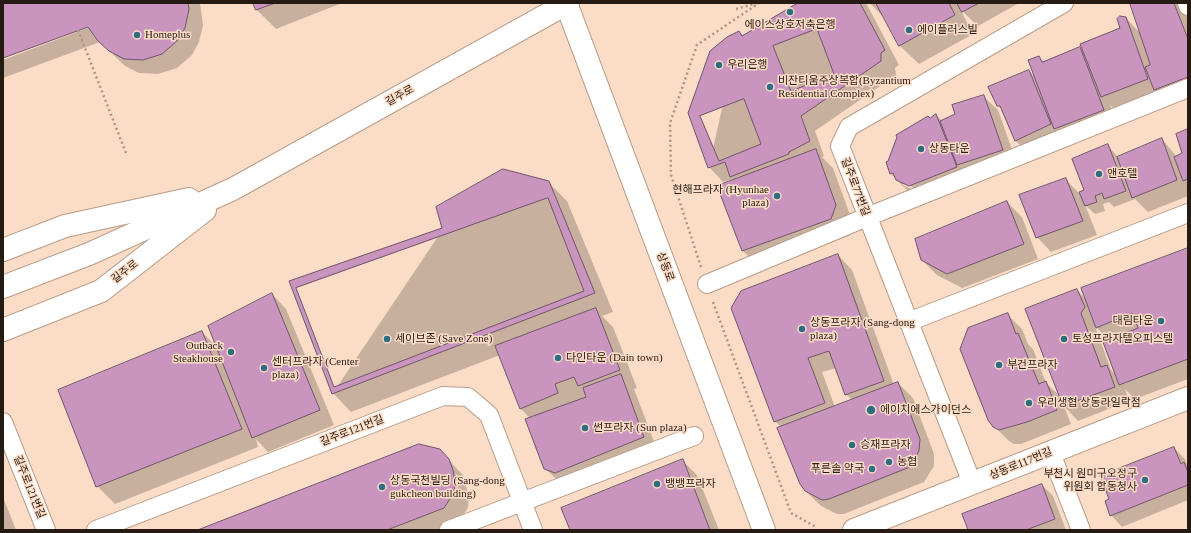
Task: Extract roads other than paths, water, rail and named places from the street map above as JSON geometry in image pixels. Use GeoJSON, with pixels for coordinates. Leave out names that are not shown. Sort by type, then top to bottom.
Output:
{"type":"FeatureCollection","features":[{"type":"Feature","properties":{"kind":"street","name":"길주로"},"geometry":{"type":"LineString","coordinates":[[3,287],[88,254],[233,189],[567,3]]}},
{"type":"Feature","properties":{"kind":"street","name":"상동로"},"geometry":{"type":"LineString","coordinates":[[567,3],[764,530]]}},
{"type":"Feature","properties":{"kind":"street","name":"길주로77번길"},"geometry":{"type":"LineString","coordinates":[[972,483],[840,146],[849,127],[1064,3]]}},
{"type":"Feature","properties":{"kind":"street"},"geometry":{"type":"LineString","coordinates":[[707,284],[867,217],[1188,88]]}},
{"type":"Feature","properties":{"kind":"street","name":"길주로"},"geometry":{"type":"LineString","coordinates":[[3,250],[65,226],[233,189]]}},
{"type":"Feature","properties":{"kind":"street","name":"길주로"},"geometry":{"type":"LineString","coordinates":[[3,330],[101,291],[233,189]]}},
{"type":"Feature","properties":{"kind":"street"},"geometry":{"type":"LineString","coordinates":[[908,322],[1188,213]]}},
{"type":"Feature","properties":{"kind":"street","name":"길주로121번길"},"geometry":{"type":"LineString","coordinates":[[96,530],[443,396],[468,397],[489,415],[533,530]]}},
{"type":"Feature","properties":{"kind":"street","name":"상동로117번길"},"geometry":{"type":"LineString","coordinates":[[854,530],[1188,398]]}},
{"type":"Feature","properties":{"kind":"street","name":"길주로121번길"},"geometry":{"type":"LineString","coordinates":[[3,422],[46,530]]}},
{"type":"Feature","properties":{"kind":"street"},"geometry":{"type":"LineString","coordinates":[[449,530],[694,436]]}},
{"type":"Feature","properties":{"kind":"street"},"geometry":{"type":"LineString","coordinates":[[1050,453],[1081,530]]}},
{"type":"Feature","properties":{"kind":"place","name":"에이스상호저축은행"},"geometry":{"type":"Point","coordinates":[790,12]}},
{"type":"Feature","properties":{"kind":"place","name":"에이플러스빌"},"geometry":{"type":"Point","coordinates":[909,30]}},
{"type":"Feature","properties":{"kind":"place","name":"Homeplus"},"geometry":{"type":"Point","coordinates":[137,35]}},
{"type":"Feature","properties":{"kind":"place","name":"우리은행"},"geometry":{"type":"Point","coordinates":[719,65]}},
{"type":"Feature","properties":{"kind":"place","name":"비잔티움주상복합(Byzantium Residential Complex)"},"geometry":{"type":"Point","coordinates":[770,87]}},
{"type":"Feature","properties":{"kind":"place","name":"상동타운"},"geometry":{"type":"Point","coordinates":[921,149]}},
{"type":"Feature","properties":{"kind":"place","name":"앤호텔"},"geometry":{"type":"Point","coordinates":[1099,174]}},
{"type":"Feature","properties":{"kind":"place","name":"현해프라자 (Hyunhae plaza)"},"geometry":{"type":"Point","coordinates":[777,196]}},
{"type":"Feature","properties":{"kind":"place","name":"대림타운"},"geometry":{"type":"Point","coordinates":[1161,321]}},
{"type":"Feature","properties":{"kind":"place","name":"상동프라자 (Sang-dong plaza)"},"geometry":{"type":"Point","coordinates":[802,329]}},
{"type":"Feature","properties":{"kind":"place","name":"세이브존 (Save Zone)"},"geometry":{"type":"Point","coordinates":[387,339]}},
{"type":"Feature","properties":{"kind":"place","name":"토성프라자텔오피스텔"},"geometry":{"type":"Point","coordinates":[1064,339]}},
{"type":"Feature","properties":{"kind":"place","name":"Outback Steakhouse"},"geometry":{"type":"Point","coordinates":[231,352]}},
{"type":"Feature","properties":{"kind":"place","name":"다인타운 (Dain town)"},"geometry":{"type":"Point","coordinates":[558,358]}},
{"type":"Feature","properties":{"kind":"place","name":"부건프라자"},"geometry":{"type":"Point","coordinates":[999,365]}},
{"type":"Feature","properties":{"kind":"place","name":"센터프라자 (Center plaza)"},"geometry":{"type":"Point","coordinates":[264,368]}},
{"type":"Feature","properties":{"kind":"place","name":"우리생협 상동라일락점"},"geometry":{"type":"Point","coordinates":[1029,403]}},
{"type":"Feature","properties":{"kind":"place","name":"에이치에스가이던스"},"geometry":{"type":"Point","coordinates":[871,410]}},
{"type":"Feature","properties":{"kind":"place","name":"썬프라자 (Sun plaza)"},"geometry":{"type":"Point","coordinates":[585,428]}},
{"type":"Feature","properties":{"kind":"place","name":"승재프라자"},"geometry":{"type":"Point","coordinates":[852,445]}},
{"type":"Feature","properties":{"kind":"place","name":"농협"},"geometry":{"type":"Point","coordinates":[889,462]}},
{"type":"Feature","properties":{"kind":"place","name":"푸른솔 약국"},"geometry":{"type":"Point","coordinates":[872,469]}},
{"type":"Feature","properties":{"kind":"place","name":"부천시 원미구오정구 위원회 합동청사"},"geometry":{"type":"Point","coordinates":[1145,480]}},
{"type":"Feature","properties":{"kind":"place","name":"뱅뱅프라자"},"geometry":{"type":"Point","coordinates":[657,484]}},
{"type":"Feature","properties":{"kind":"place","name":"상동국천빌딩 (Sang-dong gukcheon building)"},"geometry":{"type":"Point","coordinates":[382,487]}}]}
